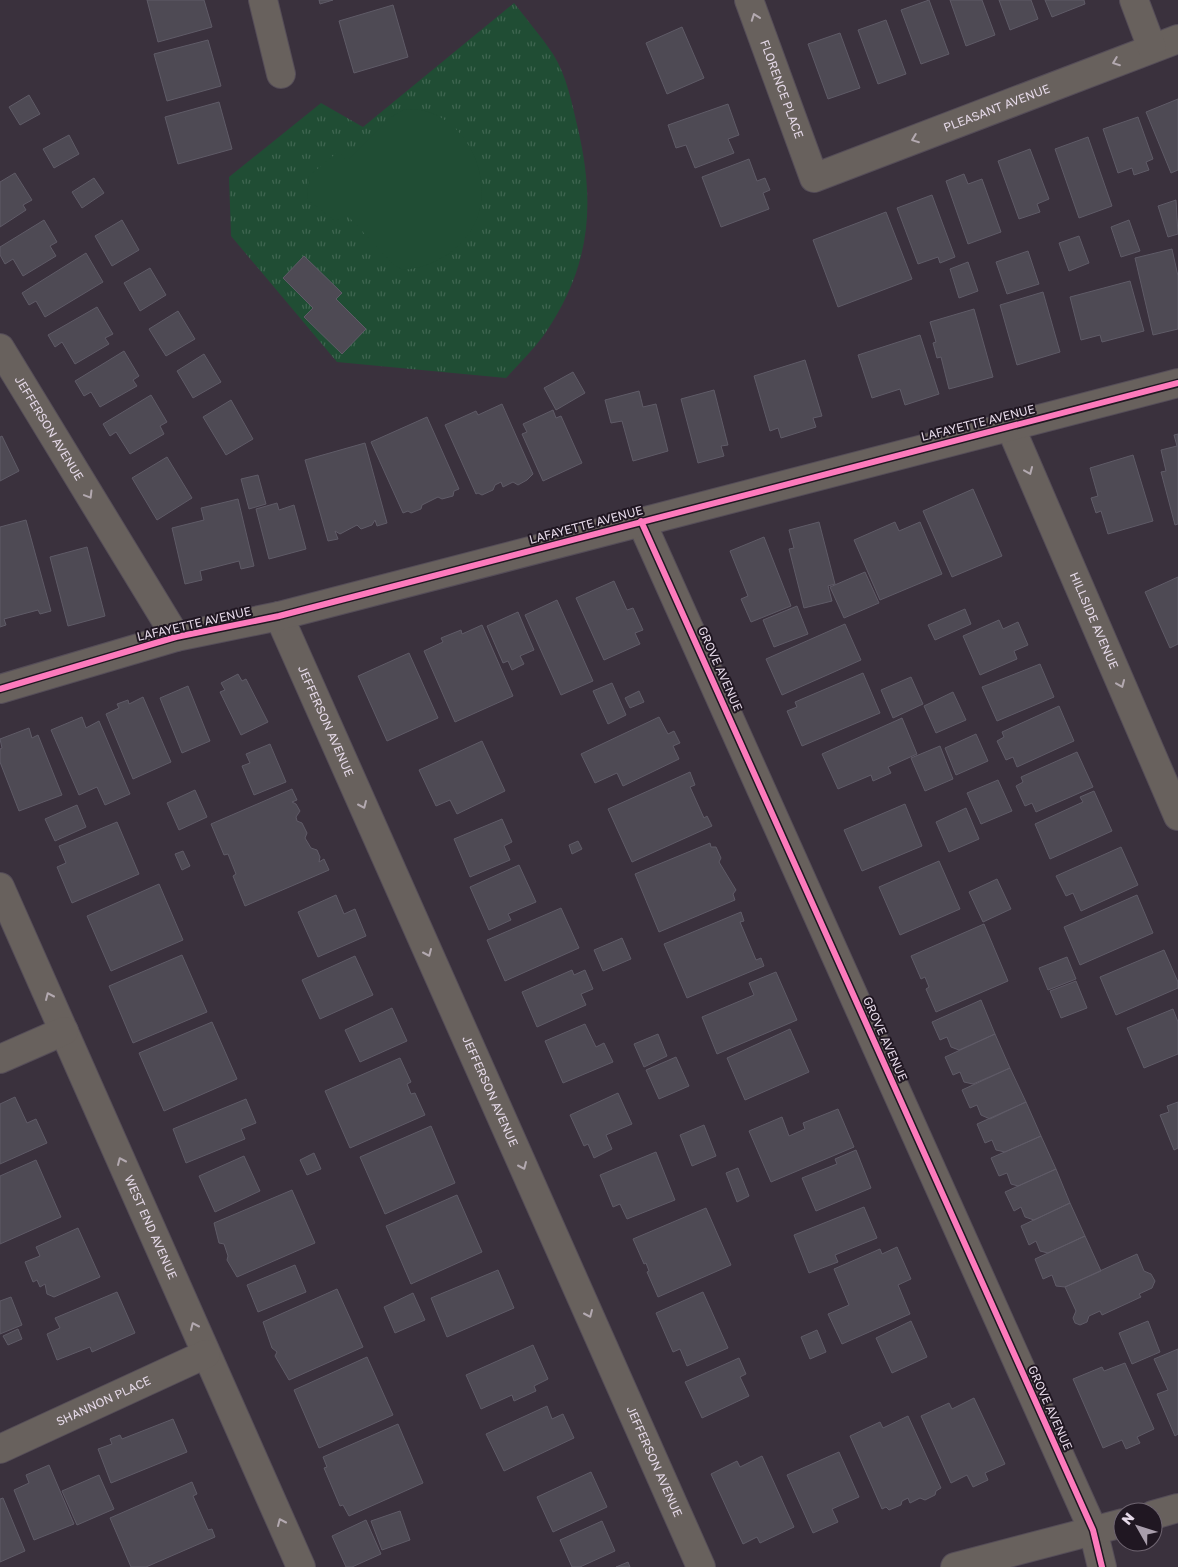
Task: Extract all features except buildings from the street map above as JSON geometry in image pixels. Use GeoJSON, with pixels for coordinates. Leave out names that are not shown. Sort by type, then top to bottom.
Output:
{"type":"FeatureCollection","features":[{"type":"Feature","properties":{"kind":"street"},"geometry":{"type":"LineString","coordinates":[[263,0],[281,74]]}},
{"type":"Feature","properties":{"kind":"street","name":"FLORENCE PLACE"},"geometry":{"type":"LineString","coordinates":[[749,0],[814,178]]}},
{"type":"Feature","properties":{"kind":"street"},"geometry":{"type":"LineString","coordinates":[[1134,0],[1152,48]]}},
{"type":"Feature","properties":{"kind":"street","name":"PLEASANT AVENUE"},"geometry":{"type":"LineString","coordinates":[[814,178],[1178,39]]}},
{"type":"Feature","properties":{"kind":"street","name":"JEFFERSON AVENUE"},"geometry":{"type":"LineString","coordinates":[[0,348],[176,637]]}},
{"type":"Feature","properties":{"kind":"street","name":"LAFAYETTE AVENUE"},"geometry":{"type":"LineString","coordinates":[[0,689],[176,637],[279,616],[1178,383]]}},
{"type":"Feature","properties":{"kind":"street","name":"HILLSIDE AVENUE"},"geometry":{"type":"LineString","coordinates":[[1010,426],[1178,816]]}},
{"type":"Feature","properties":{"kind":"street","name":"GROVE AVENUE"},"geometry":{"type":"LineString","coordinates":[[641,521],[1092,1530],[1102,1567]]}},
{"type":"Feature","properties":{"kind":"street","name":"JEFFERSON AVENUE"},"geometry":{"type":"LineString","coordinates":[[279,616],[701,1567]]}},
{"type":"Feature","properties":{"kind":"street","name":"WEST END AVENUE"},"geometry":{"type":"LineString","coordinates":[[0,888],[301,1567]]}},
{"type":"Feature","properties":{"kind":"street"},"geometry":{"type":"LineString","coordinates":[[0,1060],[64,1030]]}},
{"type":"Feature","properties":{"kind":"street","name":"SHANNON PLACE"},"geometry":{"type":"LineString","coordinates":[[0,1449],[206,1354]]}},
{"type":"Feature","properties":{"kind":"street"},"geometry":{"type":"LineString","coordinates":[[1163,1512],[1178,1508]]}},
{"type":"Feature","properties":{"kind":"street"},"geometry":{"type":"LineString","coordinates":[[955,1567],[1113,1525]]}},
{"type":"Feature","properties":{"kind":"green space"},"geometry":{"type":"Polygon","coordinates":[[[514,3],[553,54],[562,71],[571,100],[584,157],[587,185],[585,236],[580,261],[571,286],[540,341],[506,378],[337,362],[231,236],[229,177],[321,103],[363,127],[514,3]]]}},
{"type":"Feature","properties":{"kind":"green space"},"geometry":{"type":"Polygon","coordinates":[[[416,109],[434,114],[450,124],[462,136],[471,149],[477,165],[481,181],[481,198],[472,230],[455,249],[434,262],[403,270],[394,265],[347,215],[335,221],[307,199],[309,176],[339,151],[345,159],[349,159],[390,118],[403,110],[416,109]]]}},
{"type":"Feature","properties":{"kind":"cycle path"},"geometry":{"type":"LineString","coordinates":[[0,689],[176,637],[279,616],[1178,383]]}},
{"type":"Feature","properties":{"kind":"cycle path"},"geometry":{"type":"LineString","coordinates":[[641,521],[1093,1530],[1102,1567]]}}]}
